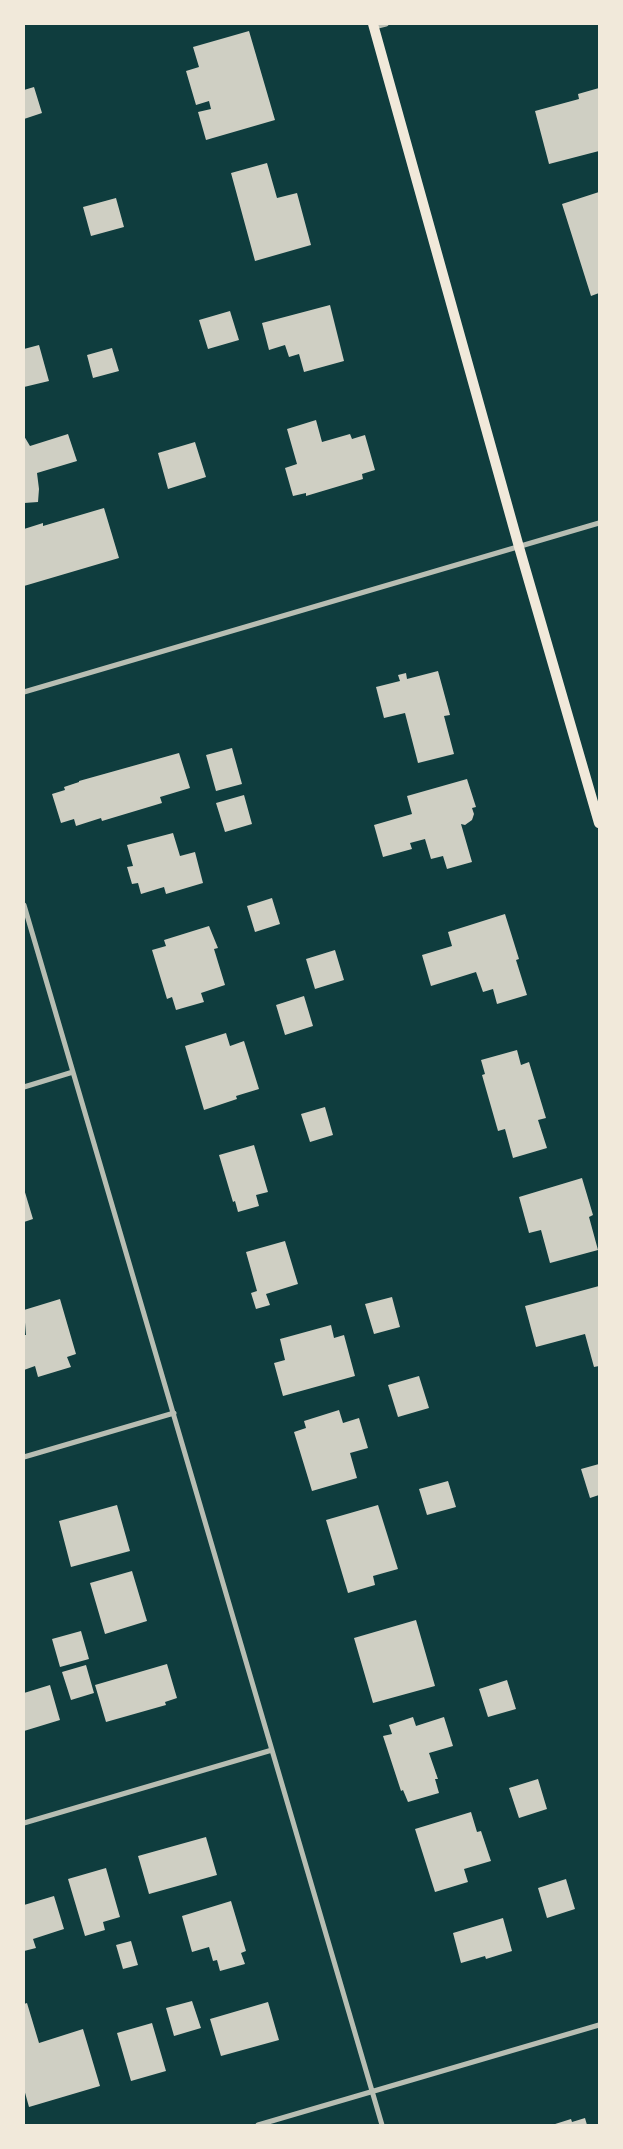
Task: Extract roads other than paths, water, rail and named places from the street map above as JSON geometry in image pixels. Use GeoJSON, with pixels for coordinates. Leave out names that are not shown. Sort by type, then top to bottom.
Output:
{"type":"FeatureCollection","features":[{"type":"Feature","properties":{"kind":"main road"},"geometry":{"type":"LineString","coordinates":[[374,25],[519,547],[599,823]]}},
{"type":"Feature","properties":{"kind":"street"},"geometry":{"type":"LineString","coordinates":[[374,25],[386,24]]}},
{"type":"Feature","properties":{"kind":"street"},"geometry":{"type":"LineString","coordinates":[[24,692],[599,523]]}},
{"type":"Feature","properties":{"kind":"street"},"geometry":{"type":"LineString","coordinates":[[24,906],[382,2125]]}},
{"type":"Feature","properties":{"kind":"street"},"geometry":{"type":"LineString","coordinates":[[24,1086],[72,1072]]}},
{"type":"Feature","properties":{"kind":"street"},"geometry":{"type":"LineString","coordinates":[[24,1457],[174,1413]]}},
{"type":"Feature","properties":{"kind":"street"},"geometry":{"type":"LineString","coordinates":[[24,1823],[272,1750]]}},
{"type":"Feature","properties":{"kind":"street"},"geometry":{"type":"LineString","coordinates":[[258,2125],[599,2025]]}}]}
